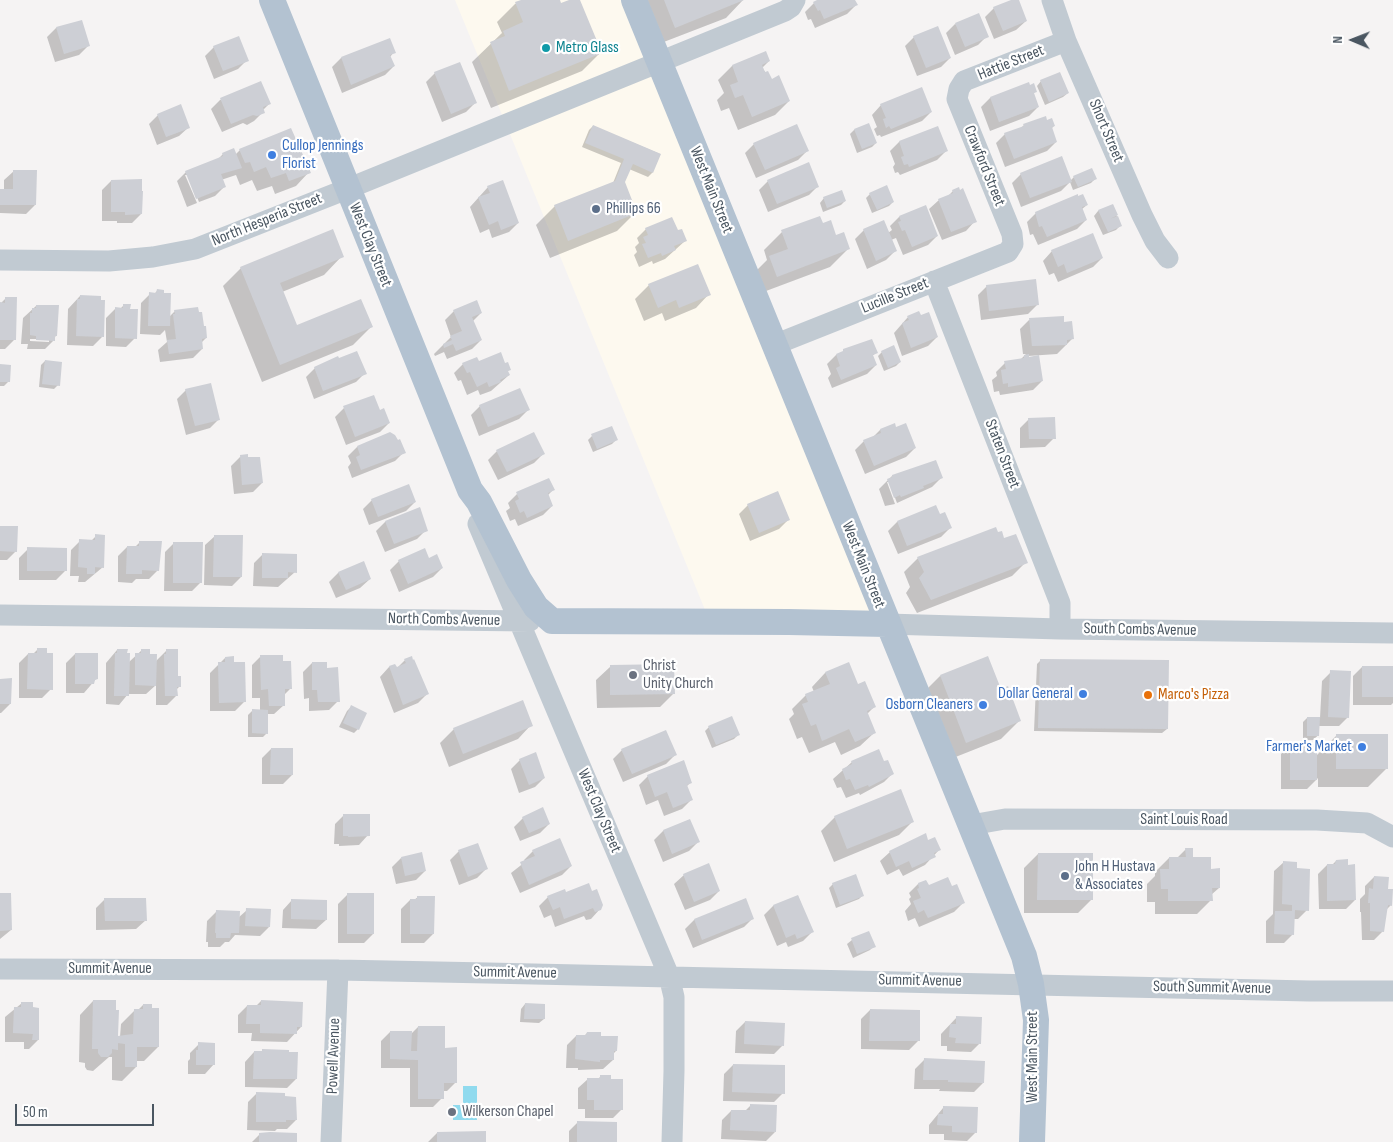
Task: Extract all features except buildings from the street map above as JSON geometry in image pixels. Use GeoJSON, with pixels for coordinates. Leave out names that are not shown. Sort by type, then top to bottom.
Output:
{"type":"FeatureCollection","features":[{"type":"Feature","properties":{"kind":"main road","name":"West Clay Street"},"geometry":{"type":"LineString","coordinates":[[272,0],[470,490],[479,502],[518,580],[536,607],[552,621]]}},
{"type":"Feature","properties":{"kind":"main road","name":"West Main Street"},"geometry":{"type":"LineString","coordinates":[[634,0],[1024,956],[1031,984],[1036,1020],[1032,1142]]}},
{"type":"Feature","properties":{"kind":"main road","name":"North Combs Avenue"},"geometry":{"type":"LineString","coordinates":[[552,621],[888,624]]}},
{"type":"Feature","properties":{"kind":"street","name":"North Hesperia Street"},"geometry":{"type":"LineString","coordinates":[[0,260],[109,261],[152,257],[195,249],[785,10],[795,0]]}},
{"type":"Feature","properties":{"kind":"street","name":"Short Street"},"geometry":{"type":"LineString","coordinates":[[1052,0],[1066,41],[1142,216],[1155,241],[1168,258]]}},
{"type":"Feature","properties":{"kind":"street","name":"Hattie Street"},"geometry":{"type":"LineString","coordinates":[[958,89],[964,81],[1066,41]]}},
{"type":"Feature","properties":{"kind":"street","name":"Crawford Street"},"geometry":{"type":"LineString","coordinates":[[958,89],[956,99],[1012,234],[1013,244]]}},
{"type":"Feature","properties":{"kind":"street","name":"Lucille Street"},"geometry":{"type":"LineString","coordinates":[[774,345],[1008,252],[1013,244]]}},
{"type":"Feature","properties":{"kind":"street","name":"Staten Street"},"geometry":{"type":"LineString","coordinates":[[934,281],[1060,603],[1060,629]]}},
{"type":"Feature","properties":{"kind":"street","name":"West Clay Street"},"geometry":{"type":"LineString","coordinates":[[470,490],[475,517],[669,976],[674,997],[672,1142]]}},
{"type":"Feature","properties":{"kind":"street","name":"North Combs Avenue"},"geometry":{"type":"LineString","coordinates":[[0,615],[552,621]]}},
{"type":"Feature","properties":{"kind":"street","name":"South Combs Avenue"},"geometry":{"type":"LineString","coordinates":[[888,624],[1060,629],[1393,633]]}},
{"type":"Feature","properties":{"kind":"street","name":"Saint Louis Road"},"geometry":{"type":"LineString","coordinates":[[971,825],[1005,819],[1317,820],[1367,823],[1393,837]]}},
{"type":"Feature","properties":{"kind":"street","name":"Summit Avenue"},"geometry":{"type":"LineString","coordinates":[[0,969],[338,970],[1031,984]]}},
{"type":"Feature","properties":{"kind":"street","name":"Powell Avenue"},"geometry":{"type":"LineString","coordinates":[[331,1142],[338,970]]}},
{"type":"Feature","properties":{"kind":"street","name":"South Summit Avenue"},"geometry":{"type":"LineString","coordinates":[[1031,984],[1310,991],[1393,991]]}},
{"type":"Feature","properties":{"kind":"shaded area"},"geometry":{"type":"Polygon","coordinates":[[[455,0],[634,0],[887,624],[710,622],[455,0]]]}},
{"type":"Feature","properties":{"kind":"water"},"geometry":{"type":"Polygon","coordinates":[[[463,1086],[477,1086],[477,1120],[453,1120],[453,1105],[463,1105],[463,1086]]]}},
{"type":"Feature","properties":{"kind":"place","name":"Metro Glass"},"geometry":{"type":"Point","coordinates":[546,48]}},
{"type":"Feature","properties":{"kind":"place","name":"Cullop Jennings Florist"},"geometry":{"type":"Point","coordinates":[272,155]}},
{"type":"Feature","properties":{"kind":"place","name":"Phillips 66"},"geometry":{"type":"Point","coordinates":[596,209]}},
{"type":"Feature","properties":{"kind":"place","name":"Christ Unity Church"},"geometry":{"type":"Point","coordinates":[633,675]}},
{"type":"Feature","properties":{"kind":"place","name":"Dollar General"},"geometry":{"type":"Point","coordinates":[1083,694]}},
{"type":"Feature","properties":{"kind":"place","name":"Marco's Pizza"},"geometry":{"type":"Point","coordinates":[1148,695]}},
{"type":"Feature","properties":{"kind":"place","name":"Osborn Cleaners"},"geometry":{"type":"Point","coordinates":[983,705]}},
{"type":"Feature","properties":{"kind":"place","name":"Farmer's Market"},"geometry":{"type":"Point","coordinates":[1362,747]}},
{"type":"Feature","properties":{"kind":"place","name":"John H Hustava & Associates"},"geometry":{"type":"Point","coordinates":[1065,876]}},
{"type":"Feature","properties":{"kind":"place","name":"Wilkerson Chapel"},"geometry":{"type":"Point","coordinates":[452,1112]}}]}
